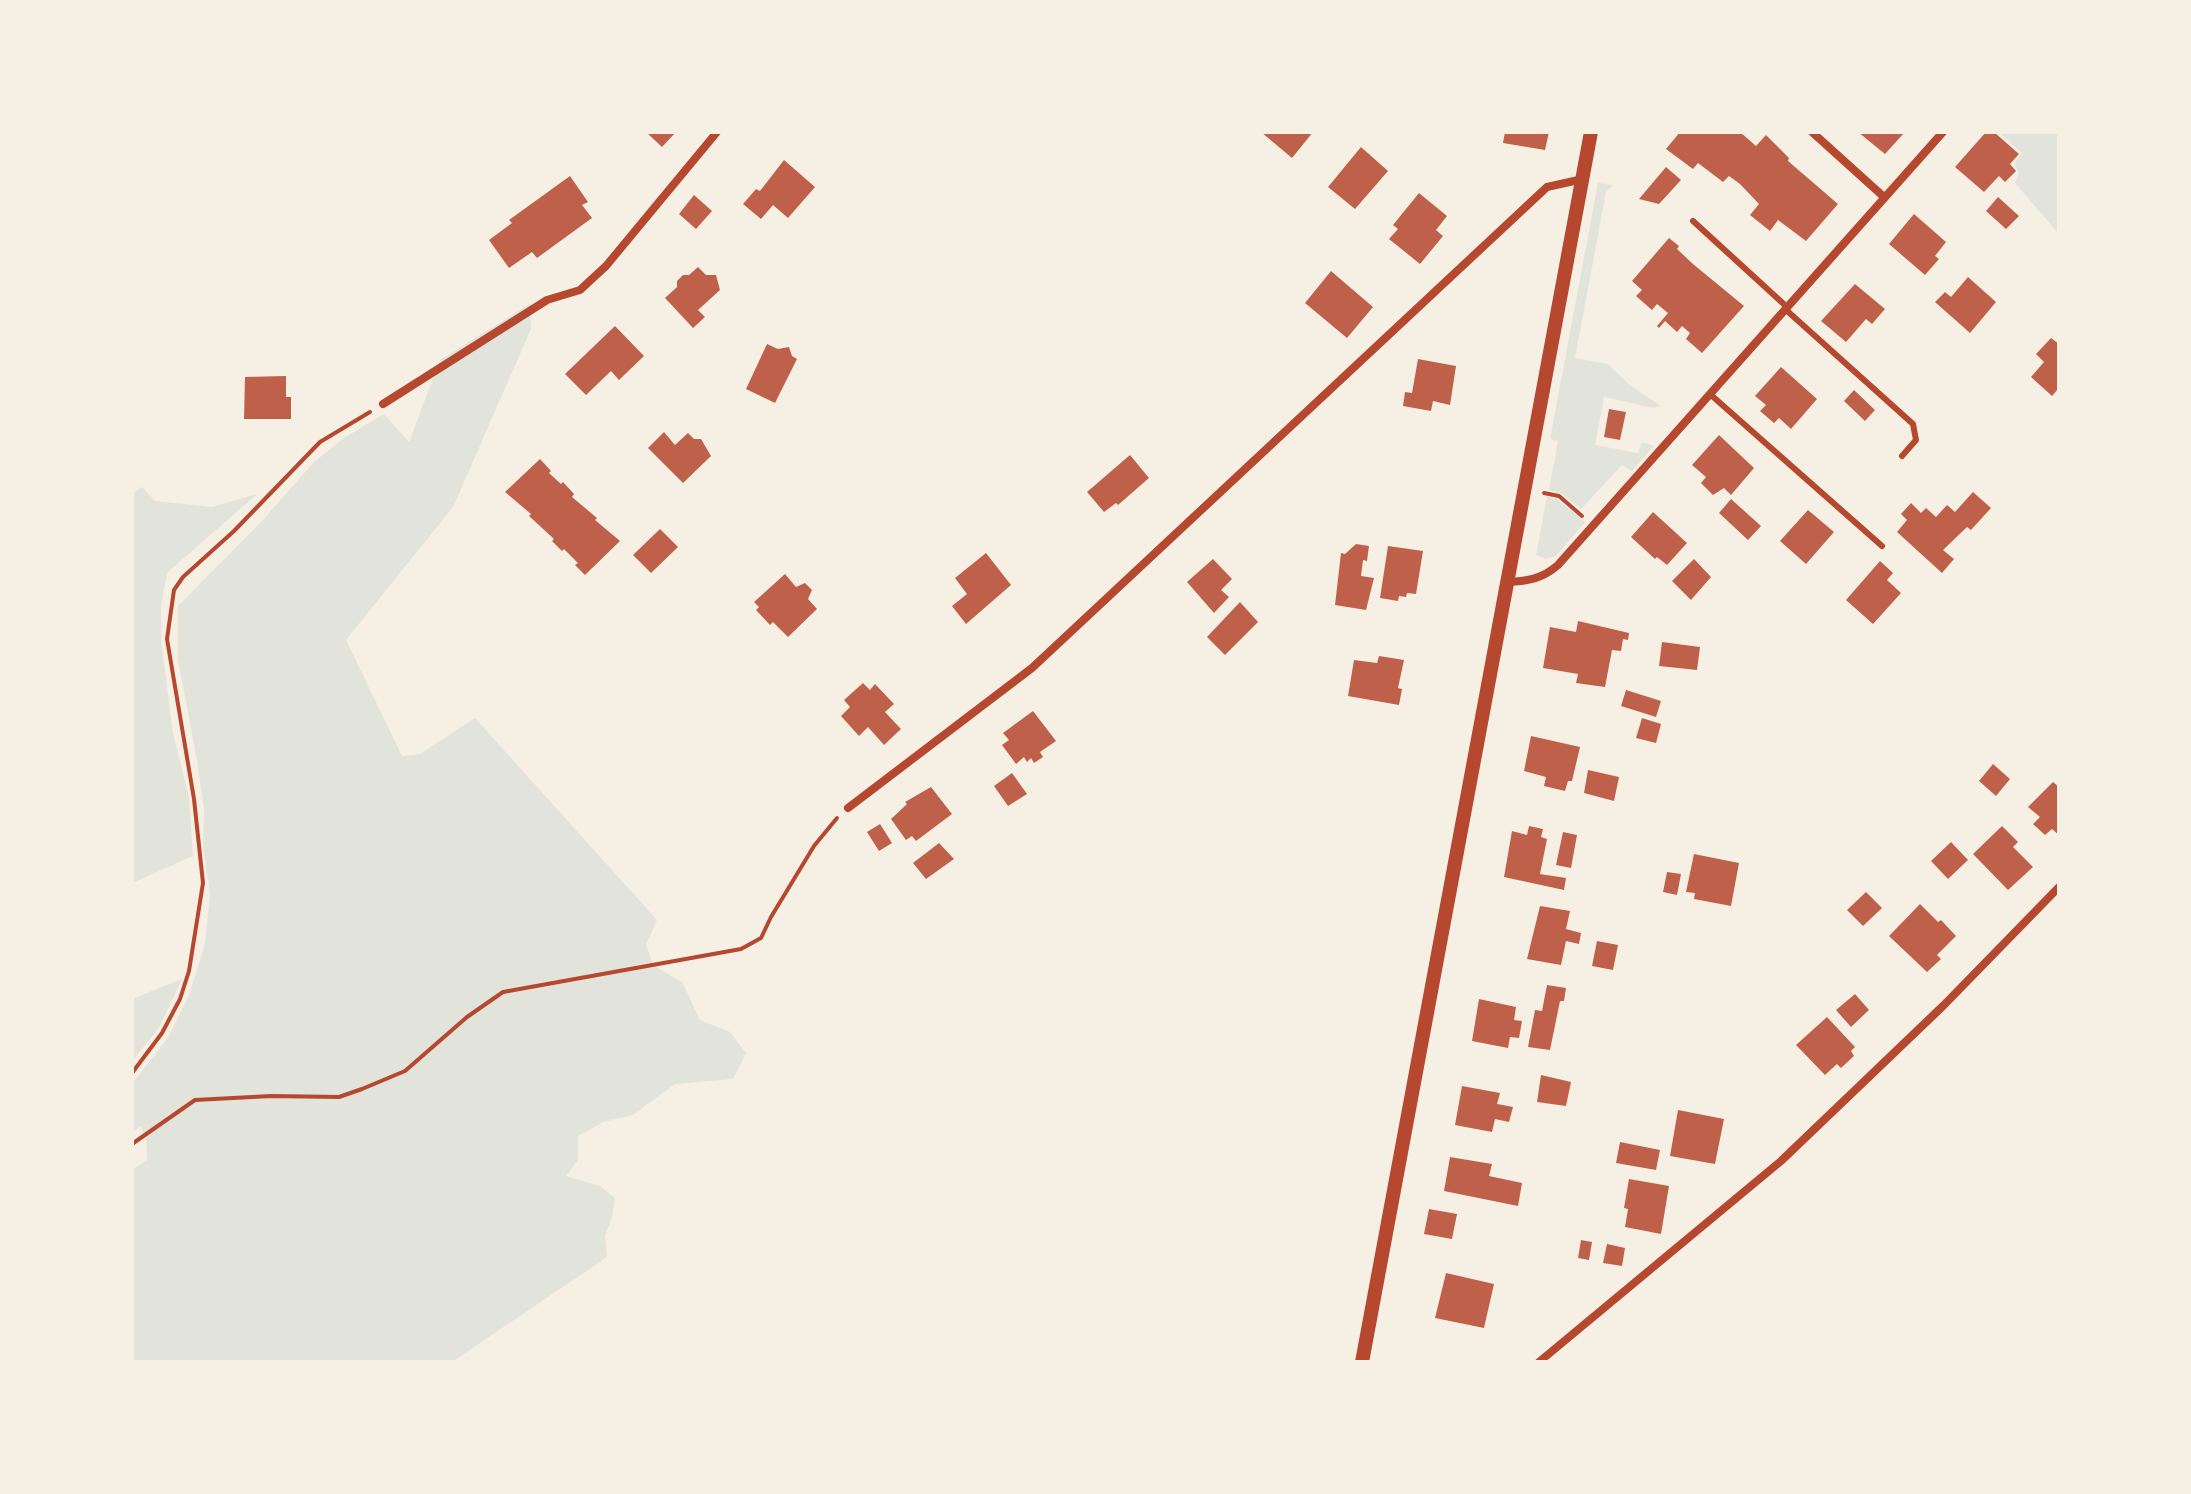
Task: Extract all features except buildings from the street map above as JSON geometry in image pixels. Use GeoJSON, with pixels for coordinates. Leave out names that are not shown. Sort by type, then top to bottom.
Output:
{"type":"FeatureCollection","features":[{"type":"Feature","properties":{"kind":"street"},"geometry":{"type":"LineString","coordinates":[[383,404],[547,300],[580,290],[606,266],[717,132]]}},
{"type":"Feature","properties":{"kind":"street"},"geometry":{"type":"LineString","coordinates":[[1362,1362],[1591,132]]}},
{"type":"Feature","properties":{"kind":"street"},"geometry":{"type":"LineString","coordinates":[[1812,132],[1884,197]]}},
{"type":"Feature","properties":{"kind":"street"},"geometry":{"type":"LineString","coordinates":[[1507,582],[1527,581],[1547,575],[1943,132]]}},
{"type":"Feature","properties":{"kind":"street"},"geometry":{"type":"LineString","coordinates":[[848,808],[1032,668],[1547,187],[1583,179]]}},
{"type":"Feature","properties":{"kind":"street"},"geometry":{"type":"LineString","coordinates":[[1539,1362],[1781,1161],[1944,1005],[2059,887]]}},
{"type":"Feature","properties":{"kind":"lane"},"geometry":{"type":"LineString","coordinates":[[1693,221],[1913,424],[1916,440],[1902,456]]}},
{"type":"Feature","properties":{"kind":"lane"},"geometry":{"type":"LineString","coordinates":[[1711,395],[1882,546]]}},
{"type":"Feature","properties":{"kind":"path"},"geometry":{"type":"LineString","coordinates":[[132,1073],[162,1033],[180,999],[189,971],[203,883],[194,799],[167,639],[174,590],[183,577],[234,531],[320,442],[383,404]]}},
{"type":"Feature","properties":{"kind":"path"},"geometry":{"type":"LineString","coordinates":[[1544,493],[1559,496],[1594,525]]}},
{"type":"Feature","properties":{"kind":"path"},"geometry":{"type":"LineString","coordinates":[[132,1144],[195,1100],[271,1096],[339,1097],[362,1089],[405,1071],[467,1017],[503,992],[741,949],[761,938],[814,846],[829,825],[848,808]]}},
{"type":"Feature","properties":{"kind":"shaded area"},"geometry":{"type":"Polygon","coordinates":[[[1998,132],[2059,132],[2059,234],[2015,183],[2019,173],[2014,164],[2022,153],[1998,132]]]}},
{"type":"Feature","properties":{"kind":"shaded area"},"geometry":{"type":"Polygon","coordinates":[[[1598,183],[1613,185],[1606,192],[1575,358],[1608,364],[1630,385],[1661,406],[1654,408],[1604,397],[1595,445],[1638,453],[1642,442],[1654,446],[1632,471],[1622,465],[1581,509],[1561,493],[1549,490],[1558,441],[1550,439],[1598,183]]]}},
{"type":"Feature","properties":{"kind":"shaded area"},"geometry":{"type":"Polygon","coordinates":[[[530,304],[531,329],[453,507],[346,640],[402,756],[420,754],[475,718],[657,920],[646,944],[653,965],[682,982],[700,1020],[730,1032],[746,1053],[733,1079],[675,1084],[633,1115],[603,1122],[578,1136],[578,1160],[566,1176],[600,1186],[615,1198],[605,1236],[607,1257],[452,1362],[132,1362],[132,1170],[147,1160],[146,1138],[141,1126],[132,1132],[132,1084],[169,1036],[189,995],[205,944],[210,893],[203,846],[204,809],[178,660],[178,606],[261,522],[314,462],[344,438],[384,414],[409,442],[440,360],[530,304]]]}},
{"type":"Feature","properties":{"kind":"shaded area"},"geometry":{"type":"Polygon","coordinates":[[[142,487],[155,501],[212,507],[257,494],[167,573],[161,605],[161,640],[173,733],[189,797],[193,856],[132,883],[132,494],[142,487]]]}},
{"type":"Feature","properties":{"kind":"shaded area"},"geometry":{"type":"Polygon","coordinates":[[[1547,496],[1557,499],[1585,522],[1556,556],[1546,559],[1536,555],[1547,496]]]}},
{"type":"Feature","properties":{"kind":"shaded area"},"geometry":{"type":"Polygon","coordinates":[[[182,979],[159,1028],[132,1061],[132,999],[182,979]]]}}]}
